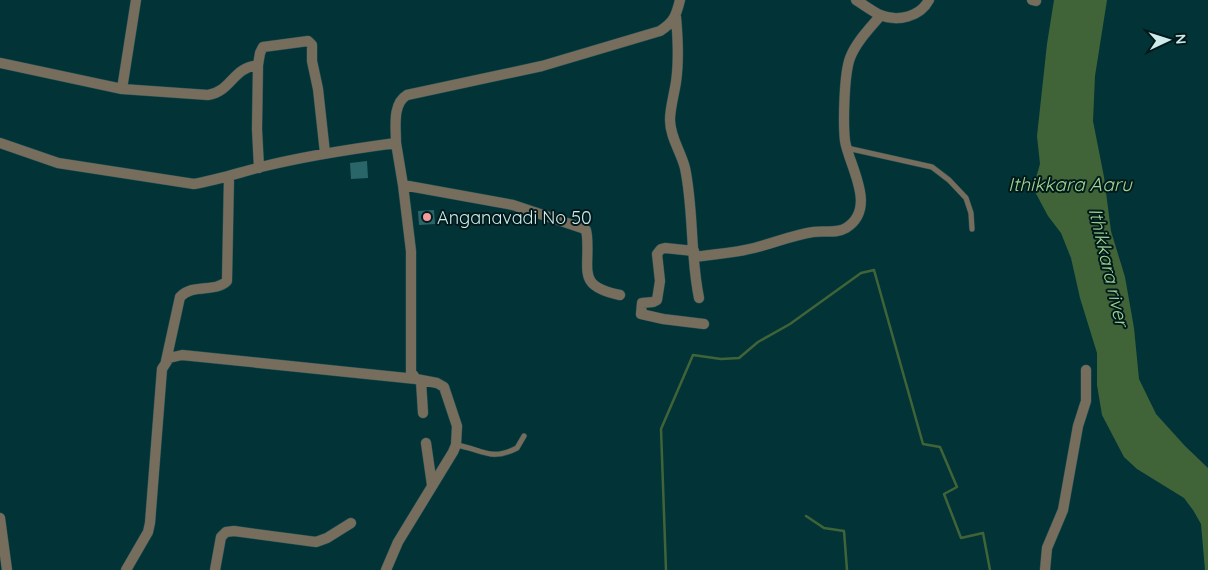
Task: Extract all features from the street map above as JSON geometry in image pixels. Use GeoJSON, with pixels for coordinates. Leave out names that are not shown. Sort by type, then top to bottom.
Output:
{"type":"FeatureCollection","features":[{"type":"Feature","properties":{"kind":"street"},"geometry":{"type":"LineString","coordinates":[[122,89],[136,0]]}},
{"type":"Feature","properties":{"kind":"street"},"geometry":{"type":"LineString","coordinates":[[680,0],[676,17],[676,81],[671,112],[671,129],[685,168],[694,254],[694,275],[699,298]]}},
{"type":"Feature","properties":{"kind":"street"},"geometry":{"type":"LineString","coordinates":[[856,0],[881,15],[905,18],[925,9],[929,0]]}},
{"type":"Feature","properties":{"kind":"street"},"geometry":{"type":"LineString","coordinates":[[704,324],[663,320],[641,314],[642,303],[657,300],[659,294],[660,281],[657,254],[661,248],[694,254],[752,248],[813,232],[840,231],[848,227],[858,216],[859,182],[846,148],[846,75],[850,57],[861,39],[881,15]]}},
{"type":"Feature","properties":{"kind":"street"},"geometry":{"type":"LineString","coordinates":[[423,413],[418,380],[412,375],[410,369],[411,251],[404,185],[396,143],[397,107],[402,98],[412,93],[542,66],[660,31],[676,17]]}},
{"type":"Feature","properties":{"kind":"street"},"geometry":{"type":"LineString","coordinates":[[259,168],[257,129],[258,65],[263,47],[311,43],[326,153]]}},
{"type":"Feature","properties":{"kind":"street"},"geometry":{"type":"LineString","coordinates":[[0,63],[122,89],[214,94],[223,89],[244,68],[258,65]]}},
{"type":"Feature","properties":{"kind":"street"},"geometry":{"type":"LineString","coordinates":[[0,143],[58,163],[194,184],[326,153],[396,143]]}},
{"type":"Feature","properties":{"kind":"street"},"geometry":{"type":"LineString","coordinates":[[126,570],[148,532],[150,523],[162,369],[166,361],[180,297],[189,291],[222,285],[227,281],[229,177]]}},
{"type":"Feature","properties":{"kind":"street"},"geometry":{"type":"LineString","coordinates":[[404,185],[513,205],[586,230],[587,274],[589,281],[596,287],[620,295]]}},
{"type":"Feature","properties":{"kind":"street"},"geometry":{"type":"LineString","coordinates":[[166,361],[172,356],[182,355],[418,380],[437,383],[446,389],[457,426],[456,445],[398,542],[386,570]]}},
{"type":"Feature","properties":{"kind":"street"},"geometry":{"type":"LineString","coordinates":[[1045,570],[1047,548],[1063,510],[1078,426],[1086,401],[1086,370]]}},
{"type":"Feature","properties":{"kind":"street"},"geometry":{"type":"LineString","coordinates":[[426,443],[432,485]]}},
{"type":"Feature","properties":{"kind":"street"},"geometry":{"type":"LineString","coordinates":[[0,518],[7,570]]}},
{"type":"Feature","properties":{"kind":"street"},"geometry":{"type":"LineString","coordinates":[[215,570],[221,537],[226,532],[234,531],[316,542],[327,538],[351,523]]}},
{"type":"Feature","properties":{"kind":"lane"},"geometry":{"type":"LineString","coordinates":[[846,148],[932,167],[949,180],[966,198],[971,213],[972,229]]}},
{"type":"Feature","properties":{"kind":"lane"},"geometry":{"type":"LineString","coordinates":[[456,445],[470,447],[483,454],[496,454],[517,448],[524,436]]}},
{"type":"Feature","properties":{"kind":"water","name":"Ithikkara Aaru"},"geometry":{"type":"Polygon","coordinates":[[[1054,0],[1107,0],[1095,76],[1093,121],[1104,177],[1111,231],[1125,277],[1134,328],[1139,379],[1156,414],[1208,468],[1208,570],[1205,570],[1201,524],[1193,510],[1184,498],[1137,469],[1124,457],[1102,415],[1097,385],[1097,353],[1080,298],[1071,258],[1061,233],[1048,216],[1033,188],[1040,164],[1037,136],[1054,0]]]}},
{"type":"Feature","properties":{"kind":"building"},"geometry":{"type":"Polygon","coordinates":[[[367,161],[368,178],[351,179],[350,163],[367,161]]]}},
{"type":"Feature","properties":{"kind":"building","name":"Anganavadi No 50"},"geometry":{"type":"Polygon","coordinates":[[[434,210],[435,224],[419,225],[418,211],[434,210]]]}},
{"type":"Feature","properties":{"kind":"waterway"},"geometry":{"type":"LineString","coordinates":[[666,570],[661,429],[693,355],[721,359],[739,358],[758,342],[790,324],[861,273],[874,270],[923,444],[940,447],[957,487],[944,494],[961,538],[983,533],[990,570]]}},
{"type":"Feature","properties":{"kind":"waterway"},"geometry":{"type":"LineString","coordinates":[[806,516],[824,528],[844,531],[847,570]]}},
{"type":"Feature","properties":{"kind":"place","name":"Anganavadi No 50"},"geometry":{"type":"Point","coordinates":[427,217]}},
{"type":"Feature","properties":{"kind":"water label","name":"Ithikkara river"},"geometry":{"type":"Point","coordinates":[1109,267]}}]}
